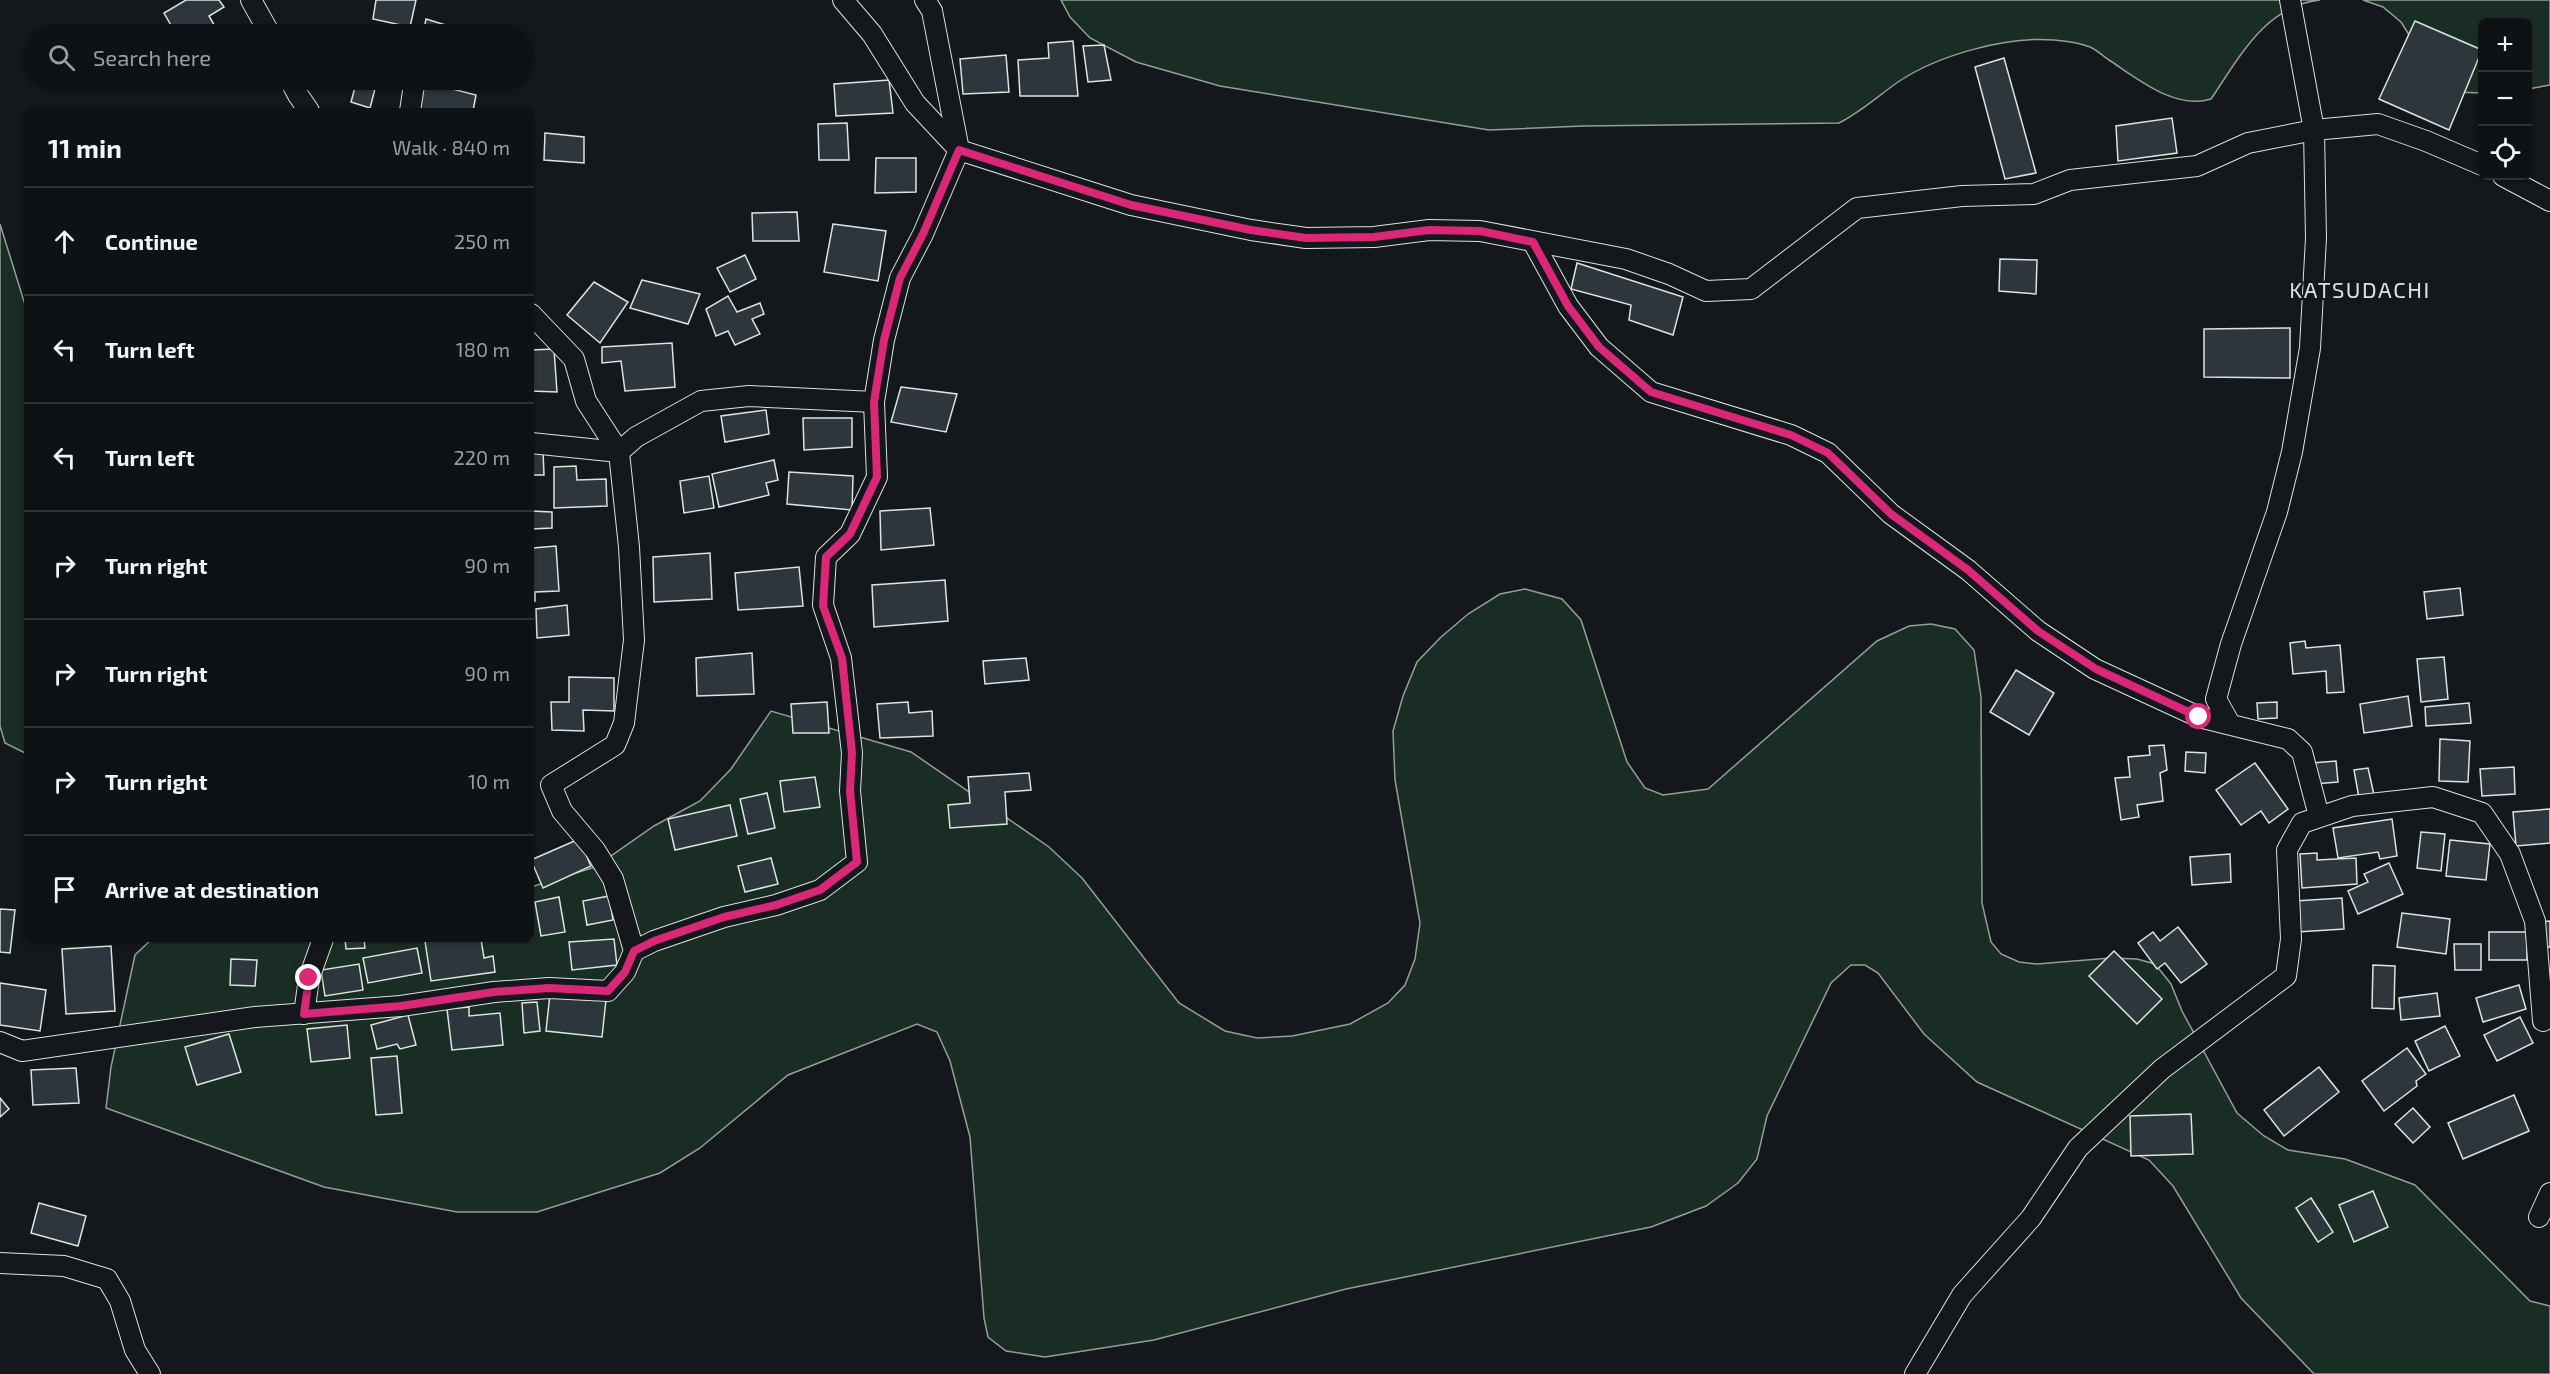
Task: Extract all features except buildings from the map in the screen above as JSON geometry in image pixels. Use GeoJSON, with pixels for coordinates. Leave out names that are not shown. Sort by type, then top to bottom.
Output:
{"type":"FeatureCollection","features":[{"type":"Feature","properties":{"kind":"street"},"geometry":{"type":"LineString","coordinates":[[251,0],[264,24]]}},
{"type":"Feature","properties":{"kind":"street"},"geometry":{"type":"LineString","coordinates":[[843,0],[872,34],[915,104],[959,150],[1131,205],[1262,231],[1306,238],[1374,237],[1429,230],[1480,231],[1626,260],[1669,274],[1706,291],[1751,289],[1857,208],[1962,196],[2034,194],[2070,180],[2197,166],[2248,143],[2314,130],[2378,124],[2478,163]]}},
{"type":"Feature","properties":{"kind":"street"},"geometry":{"type":"LineString","coordinates":[[634,951],[654,941],[724,917],[776,905],[820,890],[857,862],[850,791],[852,753],[842,658],[823,606],[826,557],[850,534],[877,477],[874,402],[884,340],[900,278],[923,234],[959,150],[932,11],[925,0]]}},
{"type":"Feature","properties":{"kind":"street"},"geometry":{"type":"LineString","coordinates":[[2230,724],[2216,699],[2231,644],[2277,512],[2292,452],[2310,348],[2316,238],[2314,130],[2290,0]]}},
{"type":"Feature","properties":{"kind":"street"},"geometry":{"type":"LineString","coordinates":[[295,90],[307,108]]}},
{"type":"Feature","properties":{"kind":"street"},"geometry":{"type":"LineString","coordinates":[[410,108],[413,90]]}},
{"type":"Feature","properties":{"kind":"street"},"geometry":{"type":"LineString","coordinates":[[2511,180],[2550,201]]}},
{"type":"Feature","properties":{"kind":"street"},"geometry":{"type":"LineString","coordinates":[[1533,242],[1568,306],[1599,347],[1651,392],[1791,435],[1828,453],[1891,514],[1968,570],[2038,631],[2105,673],[2199,717],[2288,739],[2302,752],[2319,816]]}},
{"type":"Feature","properties":{"kind":"street"},"geometry":{"type":"LineString","coordinates":[[0,1042],[22,1051],[255,1017],[401,1006],[494,992],[549,988],[608,991],[625,972],[634,951],[613,879],[595,850],[562,811],[550,785],[615,745],[624,723],[634,640],[629,547],[619,452],[586,400],[574,359],[534,317]]}},
{"type":"Feature","properties":{"kind":"street"},"geometry":{"type":"LineString","coordinates":[[534,443],[619,452],[636,437],[701,400],[749,396],[874,402]]}},
{"type":"Feature","properties":{"kind":"street"},"geometry":{"type":"LineString","coordinates":[[1915,1374],[1962,1294],[2031,1218],[2078,1149],[2162,1069],[2286,976],[2291,939],[2287,850],[2302,824],[2352,806],[2433,797],[2482,813],[2510,854],[2535,921],[2548,1022]]}},
{"type":"Feature","properties":{"kind":"street"},"geometry":{"type":"LineString","coordinates":[[304,1014],[309,978],[322,942]]}},
{"type":"Feature","properties":{"kind":"street"},"geometry":{"type":"LineString","coordinates":[[2539,1217],[2550,1193]]}},
{"type":"Feature","properties":{"kind":"street"},"geometry":{"type":"LineString","coordinates":[[0,1263],[64,1266],[107,1279],[120,1301],[135,1350],[150,1374]]}},
{"type":"Feature","properties":{"kind":"green space"},"geometry":{"type":"Polygon","coordinates":[[[1061,0],[2320,0],[2301,4],[2284,12],[2269,23],[2243,51],[2211,99],[2184,100],[2157,91],[2090,47],[2063,41],[2035,40],[1995,44],[1933,63],[1898,82],[1839,123],[1583,126],[1489,130],[1220,86],[1136,62],[1090,38],[1070,17],[1061,0]]]}},
{"type":"Feature","properties":{"kind":"green space"},"geometry":{"type":"Polygon","coordinates":[[[2363,0],[2550,0],[2550,85],[2532,88],[2532,18],[2478,18],[2478,93],[2452,92],[2441,86],[2401,22],[2383,7],[2363,0]]]}},
{"type":"Feature","properties":{"kind":"green space"},"geometry":{"type":"Polygon","coordinates":[[[0,224],[24,301],[24,752],[5,743],[0,726],[0,224]]]}},
{"type":"Feature","properties":{"kind":"green space"},"geometry":{"type":"Polygon","coordinates":[[[1525,589],[1562,599],[1581,620],[1627,762],[1645,788],[1663,795],[1708,789],[1877,641],[1909,626],[1931,624],[1955,629],[1974,650],[1981,697],[1982,903],[1991,942],[2001,954],[2019,962],[2037,964],[2111,958],[2137,959],[2155,964],[2171,984],[2182,1011],[2237,1113],[2264,1136],[2288,1150],[2345,1159],[2415,1185],[2530,1301],[2550,1306],[2550,1374],[2314,1374],[2241,1298],[2173,1186],[2149,1160],[1977,1082],[1924,1034],[1878,973],[1865,965],[1851,965],[1831,983],[1767,1116],[1757,1159],[1738,1183],[1706,1206],[1651,1227],[1346,1289],[1154,1340],[1045,1357],[1006,1351],[988,1337],[984,1318],[970,1137],[950,1061],[937,1032],[917,1024],[788,1075],[700,1148],[660,1173],[537,1212],[457,1212],[324,1187],[106,1108],[111,1067],[135,955],[149,942],[534,942],[534,886],[595,867],[654,826],[700,801],[731,769],[771,711],[911,752],[1049,847],[1082,878],[1179,1003],[1225,1031],[1257,1038],[1292,1036],[1350,1024],[1388,1003],[1405,985],[1415,959],[1420,923],[1395,780],[1393,731],[1403,696],[1417,662],[1468,614],[1500,594],[1525,589]]]}},
{"type":"Feature","properties":{"kind":"district","name":"KATSUDACHI"},"geometry":{"type":"Point","coordinates":[2360,289]}},
{"type":"Feature","properties":{"kind":"route"},"geometry":{"type":"LineString","coordinates":[[309,978],[304,1014],[401,1006],[494,992],[549,988],[608,991],[625,972],[634,951],[654,941],[724,917],[776,905],[820,890],[857,862],[850,791],[852,753],[842,658],[823,606],[826,557],[850,534],[877,477],[874,402],[884,340],[900,278],[923,234],[959,150],[1131,205],[1251,230],[1306,238],[1374,237],[1429,230],[1480,231],[1533,242],[1568,306],[1599,347],[1651,392],[1791,435],[1828,453],[1891,514],[1968,570],[2038,631],[2096,669],[2199,717]]}}]}
